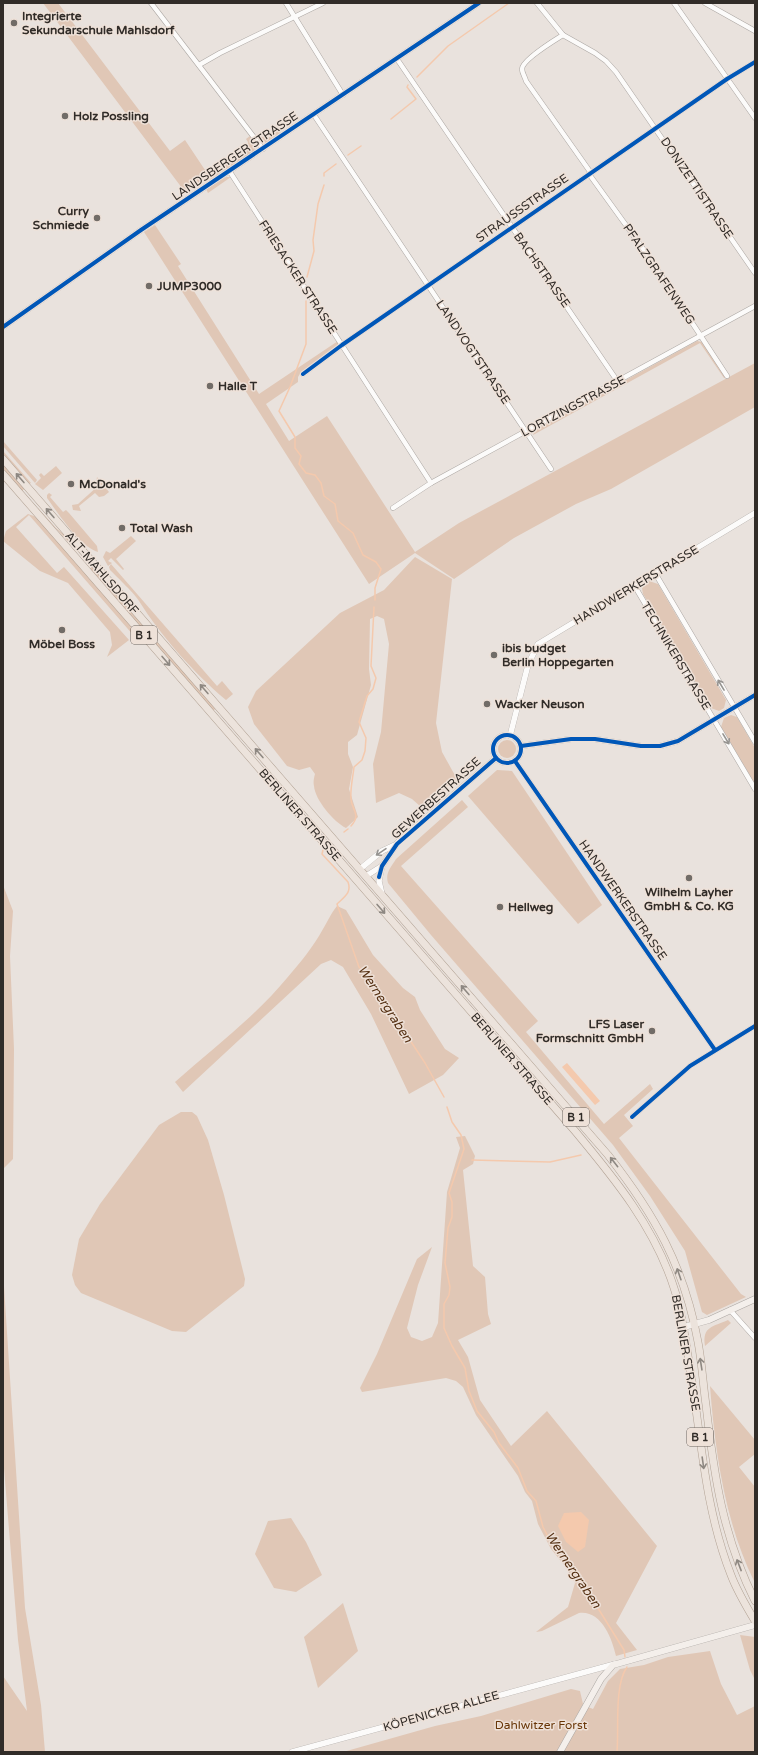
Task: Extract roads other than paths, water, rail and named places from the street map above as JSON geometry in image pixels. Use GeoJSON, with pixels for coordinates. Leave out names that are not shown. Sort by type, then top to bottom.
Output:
{"type":"FeatureCollection","features":[{"type":"Feature","properties":{"kind":"main road","name":"ALT-MAHLSDORF"},"geometry":{"type":"LineString","coordinates":[[3,459],[218,706]]}},
{"type":"Feature","properties":{"kind":"main road","name":"ALT-MAHLSDORF"},"geometry":{"type":"LineString","coordinates":[[3,474],[211,713]]}},
{"type":"Feature","properties":{"kind":"main road","name":"BERLINER STRASSE"},"geometry":{"type":"LineString","coordinates":[[218,706],[590,1134],[630,1183],[648,1209],[668,1247],[683,1286],[694,1325],[703,1372],[710,1441],[720,1502],[732,1549],[755,1601]]}},
{"type":"Feature","properties":{"kind":"main road","name":"BERLINER STRASSE"},"geometry":{"type":"LineString","coordinates":[[211,713],[575,1131],[623,1190],[638,1213],[660,1252],[675,1289],[684,1327],[706,1484],[714,1521],[731,1577],[755,1621]]}},
{"type":"Feature","properties":{"kind":"main road"},"geometry":{"type":"LineString","coordinates":[[684,1327],[694,1325],[755,1299]]}},
{"type":"Feature","properties":{"kind":"main road"},"geometry":{"type":"LineString","coordinates":[[560,1752],[604,1674],[616,1664],[755,1625]]}},
{"type":"Feature","properties":{"kind":"street"},"geometry":{"type":"LineString","coordinates":[[151,3],[263,149]]}},
{"type":"Feature","properties":{"kind":"street"},"geometry":{"type":"LineString","coordinates":[[286,3],[343,95]]}},
{"type":"Feature","properties":{"kind":"street"},"geometry":{"type":"LineString","coordinates":[[199,65],[220,53],[323,3]]}},
{"type":"Feature","properties":{"kind":"street","name":"LANDSBERGER STRASSE"},"geometry":{"type":"LineString","coordinates":[[3,327],[479,3]]}},
{"type":"Feature","properties":{"kind":"street","name":"DONIZETTISTRASSE"},"geometry":{"type":"LineString","coordinates":[[537,3],[563,34],[606,61],[656,128],[755,273]]}},
{"type":"Feature","properties":{"kind":"street"},"geometry":{"type":"LineString","coordinates":[[674,3],[727,79],[732,83],[755,118]]}},
{"type":"Feature","properties":{"kind":"street"},"geometry":{"type":"LineString","coordinates":[[705,3],[755,31]]}},
{"type":"Feature","properties":{"kind":"street","name":"PFALZGRAFENWEG"},"geometry":{"type":"LineString","coordinates":[[563,34],[523,65],[522,69],[526,81],[649,257],[727,376]]}},
{"type":"Feature","properties":{"kind":"street","name":"BACHSTRASSE"},"geometry":{"type":"LineString","coordinates":[[397,59],[618,382]]}},
{"type":"Feature","properties":{"kind":"street","name":"STRAUSSSTRASSE"},"geometry":{"type":"LineString","coordinates":[[303,374],[342,345],[512,227],[727,79],[755,62]]}},
{"type":"Feature","properties":{"kind":"street","name":"LANDVOGTSTRASSE"},"geometry":{"type":"LineString","coordinates":[[314,115],[552,469]]}},
{"type":"Feature","properties":{"kind":"street","name":"FRIESACKER STRASSE"},"geometry":{"type":"LineString","coordinates":[[230,172],[431,483]]}},
{"type":"Feature","properties":{"kind":"street","name":"LORTZINGSTRASSE"},"geometry":{"type":"LineString","coordinates":[[392,508],[431,483],[755,306]]}},
{"type":"Feature","properties":{"kind":"street","name":"HANDWERKERSTRASSE"},"geometry":{"type":"LineString","coordinates":[[510,736],[528,665],[538,644],[634,585],[755,514]]}},
{"type":"Feature","properties":{"kind":"street","name":"TECHNIKERSTRASSE"},"geometry":{"type":"LineString","coordinates":[[655,573],[755,742]]}},
{"type":"Feature","properties":{"kind":"street","name":"TECHNIKERSTRASSE"},"geometry":{"type":"LineString","coordinates":[[634,585],[755,789]]}},
{"type":"Feature","properties":{"kind":"street"},"geometry":{"type":"LineString","coordinates":[[521,746],[571,739],[595,739],[641,746],[660,746],[678,741],[755,695]]}},
{"type":"Feature","properties":{"kind":"street"},"geometry":{"type":"LineString","coordinates":[[510,736],[517,740],[521,746],[521,753],[515,761],[506,763],[496,758],[493,749],[495,742],[500,737],[510,736]]}},
{"type":"Feature","properties":{"kind":"street","name":"GEWERBESTRASSE"},"geometry":{"type":"LineString","coordinates":[[356,879],[366,876],[382,866],[397,844],[496,758]]}},
{"type":"Feature","properties":{"kind":"street","name":"HANDWERKERSTRASSE"},"geometry":{"type":"LineString","coordinates":[[515,761],[715,1050]]}},
{"type":"Feature","properties":{"kind":"street","name":"GEWERBESTRASSE"},"geometry":{"type":"LineString","coordinates":[[356,879],[360,869],[382,851],[397,844]]}},
{"type":"Feature","properties":{"kind":"street"},"geometry":{"type":"LineString","coordinates":[[382,866],[379,881],[382,894]]}},
{"type":"Feature","properties":{"kind":"street"},"geometry":{"type":"LineString","coordinates":[[632,1117],[683,1071],[755,1026]]}},
{"type":"Feature","properties":{"kind":"street"},"geometry":{"type":"LineString","coordinates":[[730,1310],[755,1338]]}},
{"type":"Feature","properties":{"kind":"street","name":"KÖPENICKER ALLEE"},"geometry":{"type":"LineString","coordinates":[[292,1752],[616,1664]]}},
{"type":"Feature","properties":{"kind":"street"},"geometry":{"type":"LineString","coordinates":[[590,1670],[604,1674]]}},
{"type":"Feature","properties":{"kind":"waterway","name":"Wernergraben"},"geometry":{"type":"LineString","coordinates":[[417,77],[448,46],[509,3]]}},
{"type":"Feature","properties":{"kind":"waterway","name":"Wernergraben"},"geometry":{"type":"LineString","coordinates":[[391,119],[416,99],[407,87],[408,85]]}},
{"type":"Feature","properties":{"kind":"waterway","name":"Wernergraben"},"geometry":{"type":"LineString","coordinates":[[348,155],[361,146]]}},
{"type":"Feature","properties":{"kind":"waterway","name":"Wernergraben"},"geometry":{"type":"LineString","coordinates":[[324,176],[324,173],[336,164]]}},
{"type":"Feature","properties":{"kind":"waterway","name":"Wernergraben"},"geometry":{"type":"LineString","coordinates":[[307,277],[314,251],[313,240],[318,204],[324,185]]}},
{"type":"Feature","properties":{"kind":"waterway","name":"Wernergraben"},"geometry":{"type":"LineString","coordinates":[[306,301],[306,344],[290,387],[279,411],[295,437],[295,448],[301,456],[299,464],[306,473],[315,475],[321,483],[324,496],[335,504],[338,521],[353,533],[363,555],[376,562],[381,569],[375,588],[375,600]]}},
{"type":"Feature","properties":{"kind":"waterway","name":"Wernergraben"},"geometry":{"type":"LineString","coordinates":[[351,826],[356,818],[351,803],[351,787],[354,767],[362,760],[365,751],[366,738],[359,722],[367,696],[373,689],[376,678],[371,666],[374,607]]}},
{"type":"Feature","properties":{"kind":"waterway","name":"Wernergraben"},"geometry":{"type":"LineString","coordinates":[[344,832],[348,829]]}},
{"type":"Feature","properties":{"kind":"waterway","name":"Wernergraben"},"geometry":{"type":"LineString","coordinates":[[323,850],[322,854],[348,882],[348,892],[337,904],[359,967],[370,978],[380,995],[383,1006],[402,1028],[425,1063],[444,1097]]}},
{"type":"Feature","properties":{"kind":"waterway","name":"Wernergraben"},"geometry":{"type":"LineString","coordinates":[[447,1107],[452,1122],[461,1135],[464,1149],[449,1193],[452,1202],[452,1217],[448,1228],[445,1263],[450,1287],[449,1295],[444,1304],[444,1328],[452,1346],[465,1368],[469,1391],[477,1411],[494,1432],[499,1443],[518,1468],[527,1491],[536,1501],[543,1527],[555,1550],[562,1555],[591,1597],[624,1650],[625,1657]]}},
{"type":"Feature","properties":{"kind":"waterway"},"geometry":{"type":"LineString","coordinates":[[472,1160],[550,1162],[581,1155]]}},
{"type":"Feature","properties":{"kind":"waterway","name":"Wernergraben"},"geometry":{"type":"LineString","coordinates":[[617,1752],[620,1685],[627,1667]]}},
{"type":"Feature","properties":{"kind":"place","name":"Integrierte Sekundarschule Mahlsdorf"},"geometry":{"type":"Point","coordinates":[14,23]}},
{"type":"Feature","properties":{"kind":"place","name":"Holz Possling"},"geometry":{"type":"Point","coordinates":[65,116]}},
{"type":"Feature","properties":{"kind":"place","name":"Curry Schmiede"},"geometry":{"type":"Point","coordinates":[97,218]}},
{"type":"Feature","properties":{"kind":"place","name":"JUMP3000"},"geometry":{"type":"Point","coordinates":[149,286]}},
{"type":"Feature","properties":{"kind":"place","name":"Halle T"},"geometry":{"type":"Point","coordinates":[210,386]}},
{"type":"Feature","properties":{"kind":"place","name":"McDonald's"},"geometry":{"type":"Point","coordinates":[71,484]}},
{"type":"Feature","properties":{"kind":"place","name":"Total Wash"},"geometry":{"type":"Point","coordinates":[122,528]}},
{"type":"Feature","properties":{"kind":"place","name":"Möbel Boss"},"geometry":{"type":"Point","coordinates":[62,630]}},
{"type":"Feature","properties":{"kind":"place","name":"ibis budget Berlin Hoppegarten"},"geometry":{"type":"Point","coordinates":[494,655]}},
{"type":"Feature","properties":{"kind":"place","name":"Wacker Neuson"},"geometry":{"type":"Point","coordinates":[487,704]}},
{"type":"Feature","properties":{"kind":"place","name":"Wilhelm Layher GmbH & Co. KG"},"geometry":{"type":"Point","coordinates":[689,878]}},
{"type":"Feature","properties":{"kind":"place","name":"Hellweg"},"geometry":{"type":"Point","coordinates":[500,907]}},
{"type":"Feature","properties":{"kind":"place","name":"LFS Laser Formschnitt GmbH"},"geometry":{"type":"Point","coordinates":[652,1031]}},
{"type":"Feature","properties":{"kind":"park label","name":"Dahlwitzer Forst"},"geometry":{"type":"Point","coordinates":[541,1725]}}]}
